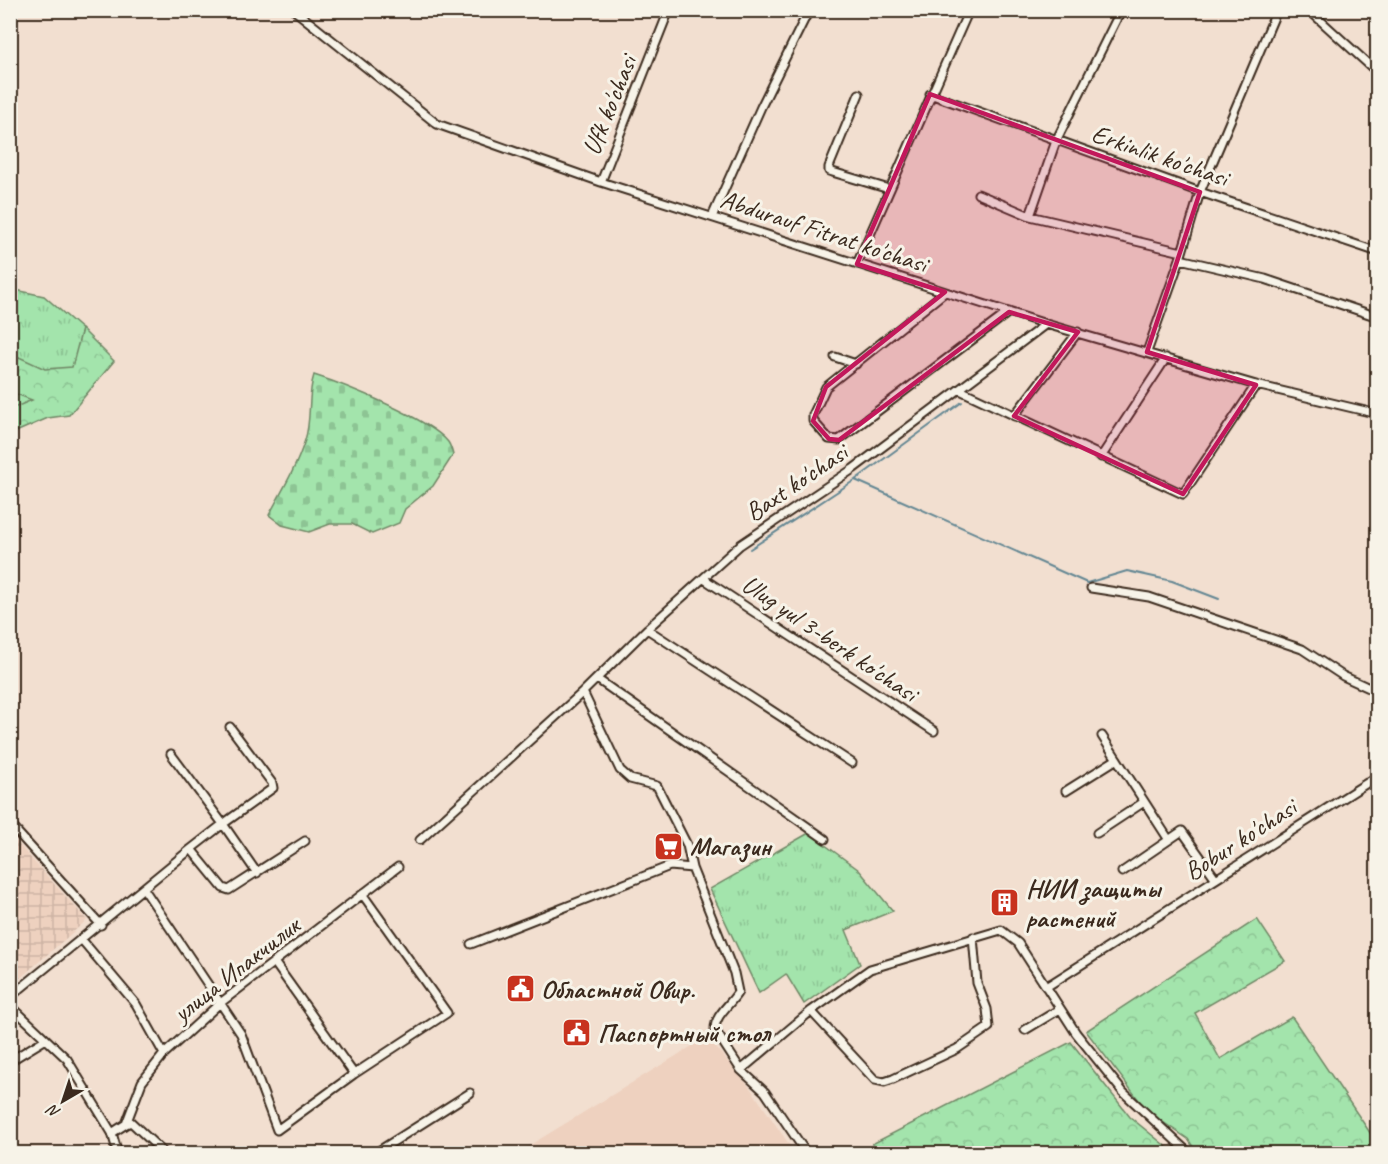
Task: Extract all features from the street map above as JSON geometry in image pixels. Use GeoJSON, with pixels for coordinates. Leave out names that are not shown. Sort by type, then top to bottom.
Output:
{"type":"FeatureCollection","features":[{"type":"Feature","properties":{"kind":"street","name":"Abdurauf Fitrat ko'chasi"},"geometry":{"type":"LineString","coordinates":[[294,10],[437,124],[601,182],[1046,324],[1256,385],[1377,414]]}},
{"type":"Feature","properties":{"kind":"street","name":"Ufk ko'chasi"},"geometry":{"type":"LineString","coordinates":[[601,182],[669,10]]}},
{"type":"Feature","properties":{"kind":"street"},"geometry":{"type":"LineString","coordinates":[[712,217],[761,107],[809,10]]}},
{"type":"Feature","properties":{"kind":"street"},"geometry":{"type":"LineString","coordinates":[[857,264],[969,10]]}},
{"type":"Feature","properties":{"kind":"street"},"geometry":{"type":"LineString","coordinates":[[1030,216],[1056,141],[1121,10]]}},
{"type":"Feature","properties":{"kind":"street"},"geometry":{"type":"LineString","coordinates":[[1147,352],[1200,192],[1277,10]]}},
{"type":"Feature","properties":{"kind":"street"},"geometry":{"type":"LineString","coordinates":[[1309,10],[1377,73]]}},
{"type":"Feature","properties":{"kind":"street"},"geometry":{"type":"LineString","coordinates":[[859,94],[828,167],[830,171],[889,189]]}},
{"type":"Feature","properties":{"kind":"street","name":"Erkinlik ko'chasi"},"geometry":{"type":"LineString","coordinates":[[930,94],[1200,192],[1377,252]]}},
{"type":"Feature","properties":{"kind":"street"},"geometry":{"type":"LineString","coordinates":[[978,194],[1030,216],[1264,279],[1358,313],[1377,317]]}},
{"type":"Feature","properties":{"kind":"street"},"geometry":{"type":"LineString","coordinates":[[945,292],[826,387],[813,415],[813,421],[829,439],[835,441],[848,433],[1009,312]]}},
{"type":"Feature","properties":{"kind":"street","name":"Baxt ko'chasi"},"geometry":{"type":"LineString","coordinates":[[420,840],[740,545],[853,469],[1046,324]]}},
{"type":"Feature","properties":{"kind":"street"},"geometry":{"type":"LineString","coordinates":[[1014,416],[1078,332]]}},
{"type":"Feature","properties":{"kind":"street"},"geometry":{"type":"LineString","coordinates":[[835,357],[856,364]]}},
{"type":"Feature","properties":{"kind":"street"},"geometry":{"type":"LineString","coordinates":[[1101,457],[1166,358]]}},
{"type":"Feature","properties":{"kind":"street"},"geometry":{"type":"LineString","coordinates":[[960,390],[1183,494],[1256,385]]}},
{"type":"Feature","properties":{"kind":"street","name":"Ulug yul 3-berk ko'chasi"},"geometry":{"type":"LineString","coordinates":[[704,579],[934,731]]}},
{"type":"Feature","properties":{"kind":"street"},"geometry":{"type":"LineString","coordinates":[[1091,588],[1149,597],[1302,649],[1343,676],[1377,692]]}},
{"type":"Feature","properties":{"kind":"street"},"geometry":{"type":"LineString","coordinates":[[647,629],[852,763]]}},
{"type":"Feature","properties":{"kind":"street"},"geometry":{"type":"LineString","coordinates":[[597,679],[825,839]]}},
{"type":"Feature","properties":{"kind":"street"},"geometry":{"type":"LineString","coordinates":[[583,692],[621,770],[630,779],[657,786],[687,845],[692,868],[734,974],[738,992],[717,1018],[715,1030],[741,1070],[765,1092],[807,1154]]}},
{"type":"Feature","properties":{"kind":"street"},"geometry":{"type":"LineString","coordinates":[[10,997],[101,925],[191,849],[273,788],[272,783],[230,727]]}},
{"type":"Feature","properties":{"kind":"street"},"geometry":{"type":"LineString","coordinates":[[1102,736],[1169,840]]}},
{"type":"Feature","properties":{"kind":"street"},"geometry":{"type":"LineString","coordinates":[[171,754],[257,873]]}},
{"type":"Feature","properties":{"kind":"street"},"geometry":{"type":"LineString","coordinates":[[1066,791],[1116,759]]}},
{"type":"Feature","properties":{"kind":"street","name":"Bobur ko'chasi"},"geometry":{"type":"LineString","coordinates":[[1046,987],[1377,776]]}},
{"type":"Feature","properties":{"kind":"street"},"geometry":{"type":"LineString","coordinates":[[1097,834],[1144,802]]}},
{"type":"Feature","properties":{"kind":"street"},"geometry":{"type":"LineString","coordinates":[[10,824],[101,925]]}},
{"type":"Feature","properties":{"kind":"street"},"geometry":{"type":"LineString","coordinates":[[1122,872],[1182,831],[1216,879]]}},
{"type":"Feature","properties":{"kind":"street"},"geometry":{"type":"LineString","coordinates":[[191,849],[223,888],[229,890],[305,841]]}},
{"type":"Feature","properties":{"kind":"street"},"geometry":{"type":"LineString","coordinates":[[471,944],[670,866],[692,868]]}},
{"type":"Feature","properties":{"kind":"street","name":"улица Ипакчилик"},"geometry":{"type":"LineString","coordinates":[[126,1124],[142,1082],[164,1054],[219,1004],[398,867]]}},
{"type":"Feature","properties":{"kind":"street"},"geometry":{"type":"LineString","coordinates":[[144,889],[241,1034],[277,1130],[354,1074],[447,1013],[363,895]]}},
{"type":"Feature","properties":{"kind":"street"},"geometry":{"type":"LineString","coordinates":[[741,1070],[811,1011],[870,969],[1001,930],[1009,934],[1076,1033],[1123,1092],[1190,1154]]}},
{"type":"Feature","properties":{"kind":"street"},"geometry":{"type":"LineString","coordinates":[[811,1011],[875,1080],[884,1082],[893,1079],[957,1049],[989,1026],[990,1021],[976,983],[973,937]]}},
{"type":"Feature","properties":{"kind":"street"},"geometry":{"type":"LineString","coordinates":[[82,940],[136,1004],[164,1054]]}},
{"type":"Feature","properties":{"kind":"street"},"geometry":{"type":"LineString","coordinates":[[274,962],[354,1074]]}},
{"type":"Feature","properties":{"kind":"street"},"geometry":{"type":"LineString","coordinates":[[10,1005],[67,1059],[112,1133],[118,1154]]}},
{"type":"Feature","properties":{"kind":"street"},"geometry":{"type":"LineString","coordinates":[[1025,1030],[1060,1009]]}},
{"type":"Feature","properties":{"kind":"street"},"geometry":{"type":"LineString","coordinates":[[10,1061],[46,1039]]}},
{"type":"Feature","properties":{"kind":"street"},"geometry":{"type":"LineString","coordinates":[[374,1154],[470,1093]]}},
{"type":"Feature","properties":{"kind":"street"},"geometry":{"type":"LineString","coordinates":[[112,1133],[131,1122],[138,1125],[165,1154]]}},
{"type":"Feature","properties":{"kind":"highlighted area"},"geometry":{"type":"Polygon","coordinates":[[[930,94],[1200,192],[1147,352],[1256,385],[1183,494],[1014,416],[1078,332],[1009,312],[839,440],[829,439],[813,421],[826,387],[945,292],[857,264],[930,94]]]}},
{"type":"Feature","properties":{"kind":"shaded area"},"geometry":{"type":"Polygon","coordinates":[[[10,835],[87,920],[11,986],[10,986],[10,835]]]}},
{"type":"Feature","properties":{"kind":"shaded area"},"geometry":{"type":"Polygon","coordinates":[[[707,1037],[751,1089],[795,1153],[517,1153],[707,1037]]]}},
{"type":"Feature","properties":{"kind":"green space"},"geometry":{"type":"Polygon","coordinates":[[[11,289],[44,296],[85,332],[76,371],[11,381],[11,289]]]}},
{"type":"Feature","properties":{"kind":"green space"},"geometry":{"type":"Polygon","coordinates":[[[82,329],[114,361],[69,415],[48,418],[11,434],[11,409],[32,400],[11,392],[11,372],[19,357],[45,369],[72,367],[82,329]]]}},
{"type":"Feature","properties":{"kind":"green space"},"geometry":{"type":"Polygon","coordinates":[[[314,375],[405,413],[424,423],[449,443],[453,455],[433,486],[405,509],[399,523],[372,534],[352,524],[330,524],[309,532],[282,525],[269,515],[302,450],[308,424],[314,375]]]}},
{"type":"Feature","properties":{"kind":"green space"},"geometry":{"type":"Polygon","coordinates":[[[10,390],[38,403],[11,414],[10,390]]]}},
{"type":"Feature","properties":{"kind":"green space"},"geometry":{"type":"Polygon","coordinates":[[[809,833],[859,870],[893,911],[846,930],[860,964],[804,1004],[786,974],[759,993],[710,889],[809,833]]]}},
{"type":"Feature","properties":{"kind":"green space"},"geometry":{"type":"Polygon","coordinates":[[[1257,919],[1285,961],[1195,1013],[1220,1059],[1292,1017],[1377,1143],[1377,1153],[1197,1153],[1188,1139],[1148,1112],[1086,1031],[1257,919]]]}},
{"type":"Feature","properties":{"kind":"green space"},"geometry":{"type":"Polygon","coordinates":[[[1071,1042],[1130,1117],[1174,1153],[878,1154],[872,1144],[1071,1042]]]}},
{"type":"Feature","properties":{"kind":"waterway"},"geometry":{"type":"LineString","coordinates":[[750,549],[855,480],[962,402]]}},
{"type":"Feature","properties":{"kind":"waterway"},"geometry":{"type":"LineString","coordinates":[[855,480],[1087,583],[1127,571],[1172,581],[1219,599]]}},
{"type":"Feature","properties":{"kind":"place","name":"Магазин"},"geometry":{"type":"Point","coordinates":[669,846]}},
{"type":"Feature","properties":{"kind":"place","name":"НИИ защиты растений"},"geometry":{"type":"Point","coordinates":[1005,903]}},
{"type":"Feature","properties":{"kind":"place","name":"Областной Овир."},"geometry":{"type":"Point","coordinates":[520,989]}},
{"type":"Feature","properties":{"kind":"place","name":"Паспортный стол"},"geometry":{"type":"Point","coordinates":[577,1033]}}]}
